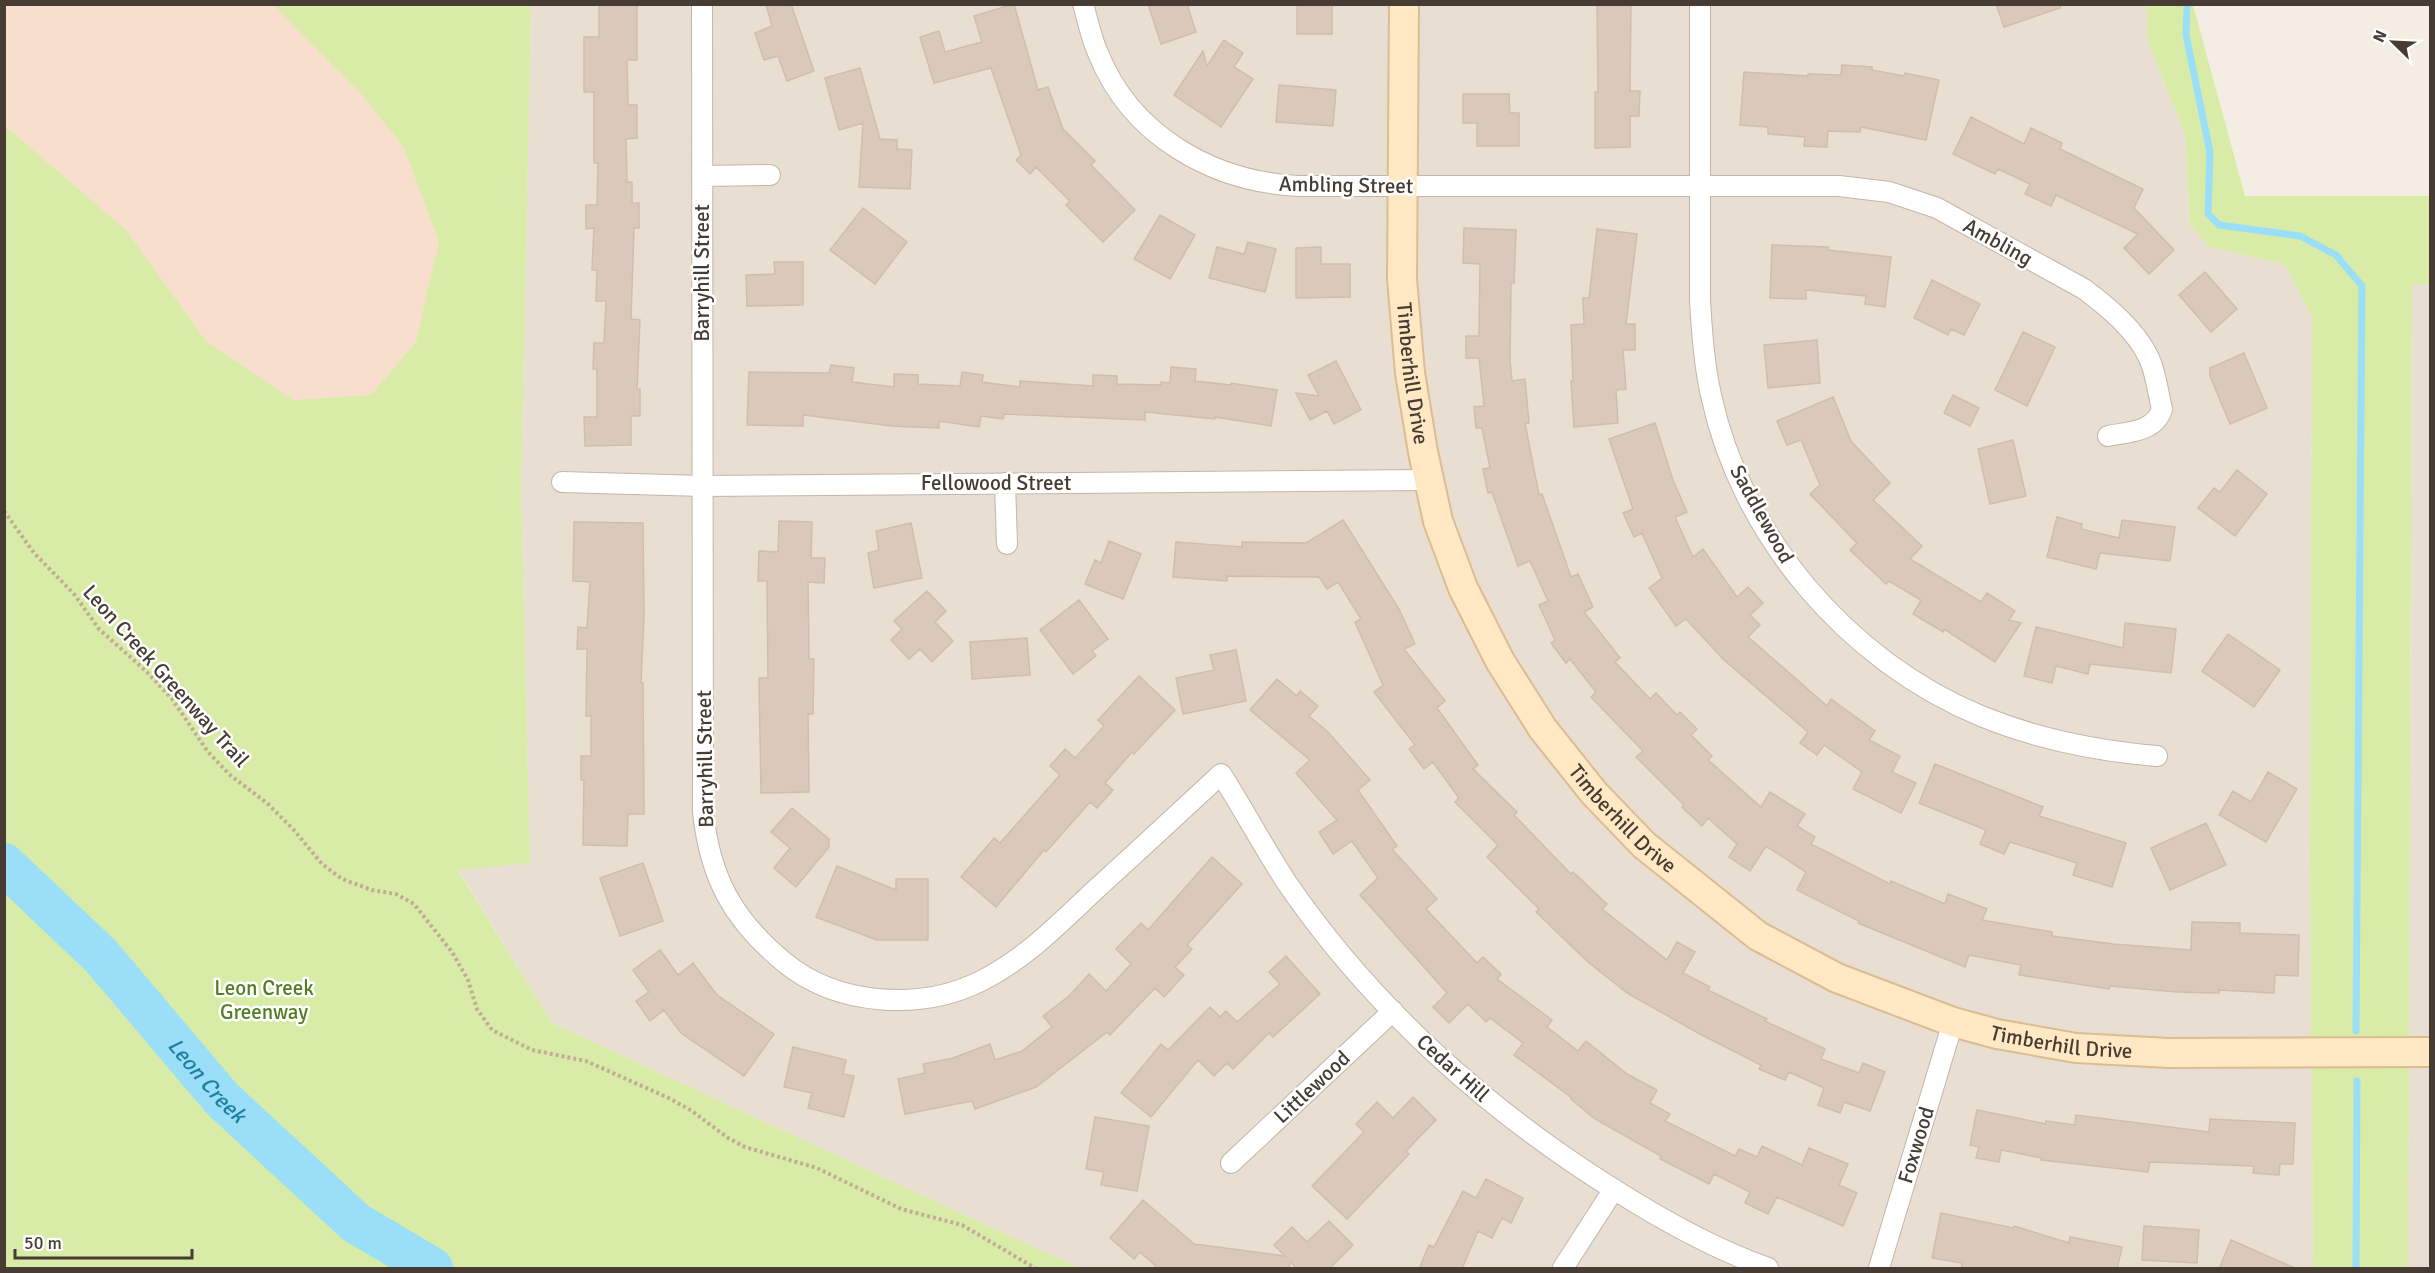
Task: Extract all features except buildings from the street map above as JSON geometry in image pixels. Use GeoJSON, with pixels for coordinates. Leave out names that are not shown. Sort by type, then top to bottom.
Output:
{"type":"FeatureCollection","features":[{"type":"Feature","properties":{"kind":"street","name":"Barryhill Street"},"geometry":{"type":"LineString","coordinates":[[702,4],[703,812],[705,832],[715,872],[733,909],[758,941],[790,967],[827,987],[876,999],[906,1001],[943,995],[981,981],[1030,950],[1221,774]]}},
{"type":"Feature","properties":{"kind":"street","name":"Ambling Street"},"geometry":{"type":"LineString","coordinates":[[1083,4],[1098,54],[1121,94],[1152,129],[1189,156],[1230,175],[1276,185],[1700,186]]}},
{"type":"Feature","properties":{"kind":"street","name":"Timberhill Drive"},"geometry":{"type":"LineString","coordinates":[[1404,4],[1402,279],[1410,373],[1438,521],[1463,588],[1500,661],[1543,729],[1594,793],[1644,845],[1758,936],[1837,978],[1953,1022],[1997,1034],[2076,1048],[2169,1053],[2430,1052]]}},
{"type":"Feature","properties":{"kind":"street","name":"Saddlewood"},"geometry":{"type":"LineString","coordinates":[[1700,4],[1700,301],[1703,349],[1711,396],[1725,442],[1743,487],[1766,529],[1793,569],[1824,606],[1858,640],[1896,669],[1937,695],[1981,716],[2026,732],[2114,752],[2157,756]]}},
{"type":"Feature","properties":{"kind":"street"},"geometry":{"type":"LineString","coordinates":[[702,176],[770,176]]}},
{"type":"Feature","properties":{"kind":"street","name":"Ambling"},"geometry":{"type":"LineString","coordinates":[[1700,186],[1839,186],[1889,192],[1937,208],[2084,289],[2105,305],[2130,331],[2150,358],[2162,409],[2160,417],[2150,427],[2108,436]]}},
{"type":"Feature","properties":{"kind":"street","name":"Fellowood Street"},"geometry":{"type":"LineString","coordinates":[[562,482],[703,486],[1429,480]]}},
{"type":"Feature","properties":{"kind":"street"},"geometry":{"type":"LineString","coordinates":[[1005,483],[1007,544]]}},
{"type":"Feature","properties":{"kind":"street","name":"Cedar Hill"},"geometry":{"type":"LineString","coordinates":[[1221,774],[1287,882],[1353,967],[1420,1040],[1503,1113],[1593,1177],[1656,1216],[1737,1258],[1768,1269]]}},
{"type":"Feature","properties":{"kind":"street","name":"Littlewood"},"geometry":{"type":"LineString","coordinates":[[1231,1163],[1393,1011]]}},
{"type":"Feature","properties":{"kind":"street","name":"Foxwood"},"geometry":{"type":"LineString","coordinates":[[1879,1269],[1953,1022]]}},
{"type":"Feature","properties":{"kind":"street"},"geometry":{"type":"LineString","coordinates":[[1563,1269],[1614,1189]]}},
{"type":"Feature","properties":{"kind":"path","name":"Leon Creek Greenway Trail"},"geometry":{"type":"LineString","coordinates":[[4,511],[34,553],[74,594],[99,629],[147,672],[172,699],[208,752],[230,775],[267,803],[287,822],[322,864],[342,879],[372,890],[396,894],[414,904],[452,952],[468,980],[477,1009],[492,1030],[532,1050],[586,1061],[671,1099],[745,1148],[817,1168],[882,1202],[901,1209],[962,1225],[1035,1269]]}},
{"type":"Feature","properties":{"kind":"shaded area"},"geometry":{"type":"Polygon","coordinates":[[[4,5],[531,5],[521,490],[530,863],[5,398],[4,5]]]}},
{"type":"Feature","properties":{"kind":"shaded area"},"geometry":{"type":"Polygon","coordinates":[[[531,5],[2147,5],[2147,39],[2185,135],[2190,225],[2210,247],[2284,264],[2312,317],[2310,861],[2313,1268],[1079,1268],[552,1023],[458,869],[530,863],[521,490],[531,5]]]}},
{"type":"Feature","properties":{"kind":"shaded area"},"geometry":{"type":"Polygon","coordinates":[[[2430,284],[2430,1268],[2408,1268],[2412,285],[2430,284]]]}},
{"type":"Feature","properties":{"kind":"green space","name":"Leon Creek Greenway"},"geometry":{"type":"Polygon","coordinates":[[[274,5],[531,5],[521,490],[530,863],[458,870],[552,1023],[1079,1268],[5,1268],[5,126],[126,230],[206,341],[293,400],[371,395],[416,342],[439,242],[403,146],[361,94],[274,5]]]}},
{"type":"Feature","properties":{"kind":"green space"},"geometry":{"type":"Polygon","coordinates":[[[2147,5],[2193,5],[2245,196],[2430,196],[2430,284],[2412,285],[2408,1268],[2313,1268],[2310,861],[2312,317],[2284,264],[2210,247],[2190,225],[2185,135],[2147,39],[2147,5]]]}},
{"type":"Feature","properties":{"kind":"waterway"},"geometry":{"type":"LineString","coordinates":[[2187,4],[2186,35],[2210,152],[2208,214],[2219,225],[2300,236],[2336,255],[2362,286],[2356,1031]]}},
{"type":"Feature","properties":{"kind":"waterway","name":"Leon Creek"},"geometry":{"type":"LineString","coordinates":[[4,864],[101,956],[222,1099],[356,1223],[432,1268]]}},
{"type":"Feature","properties":{"kind":"waterway"},"geometry":{"type":"LineString","coordinates":[[2356,1268],[2357,1081]]}}]}
